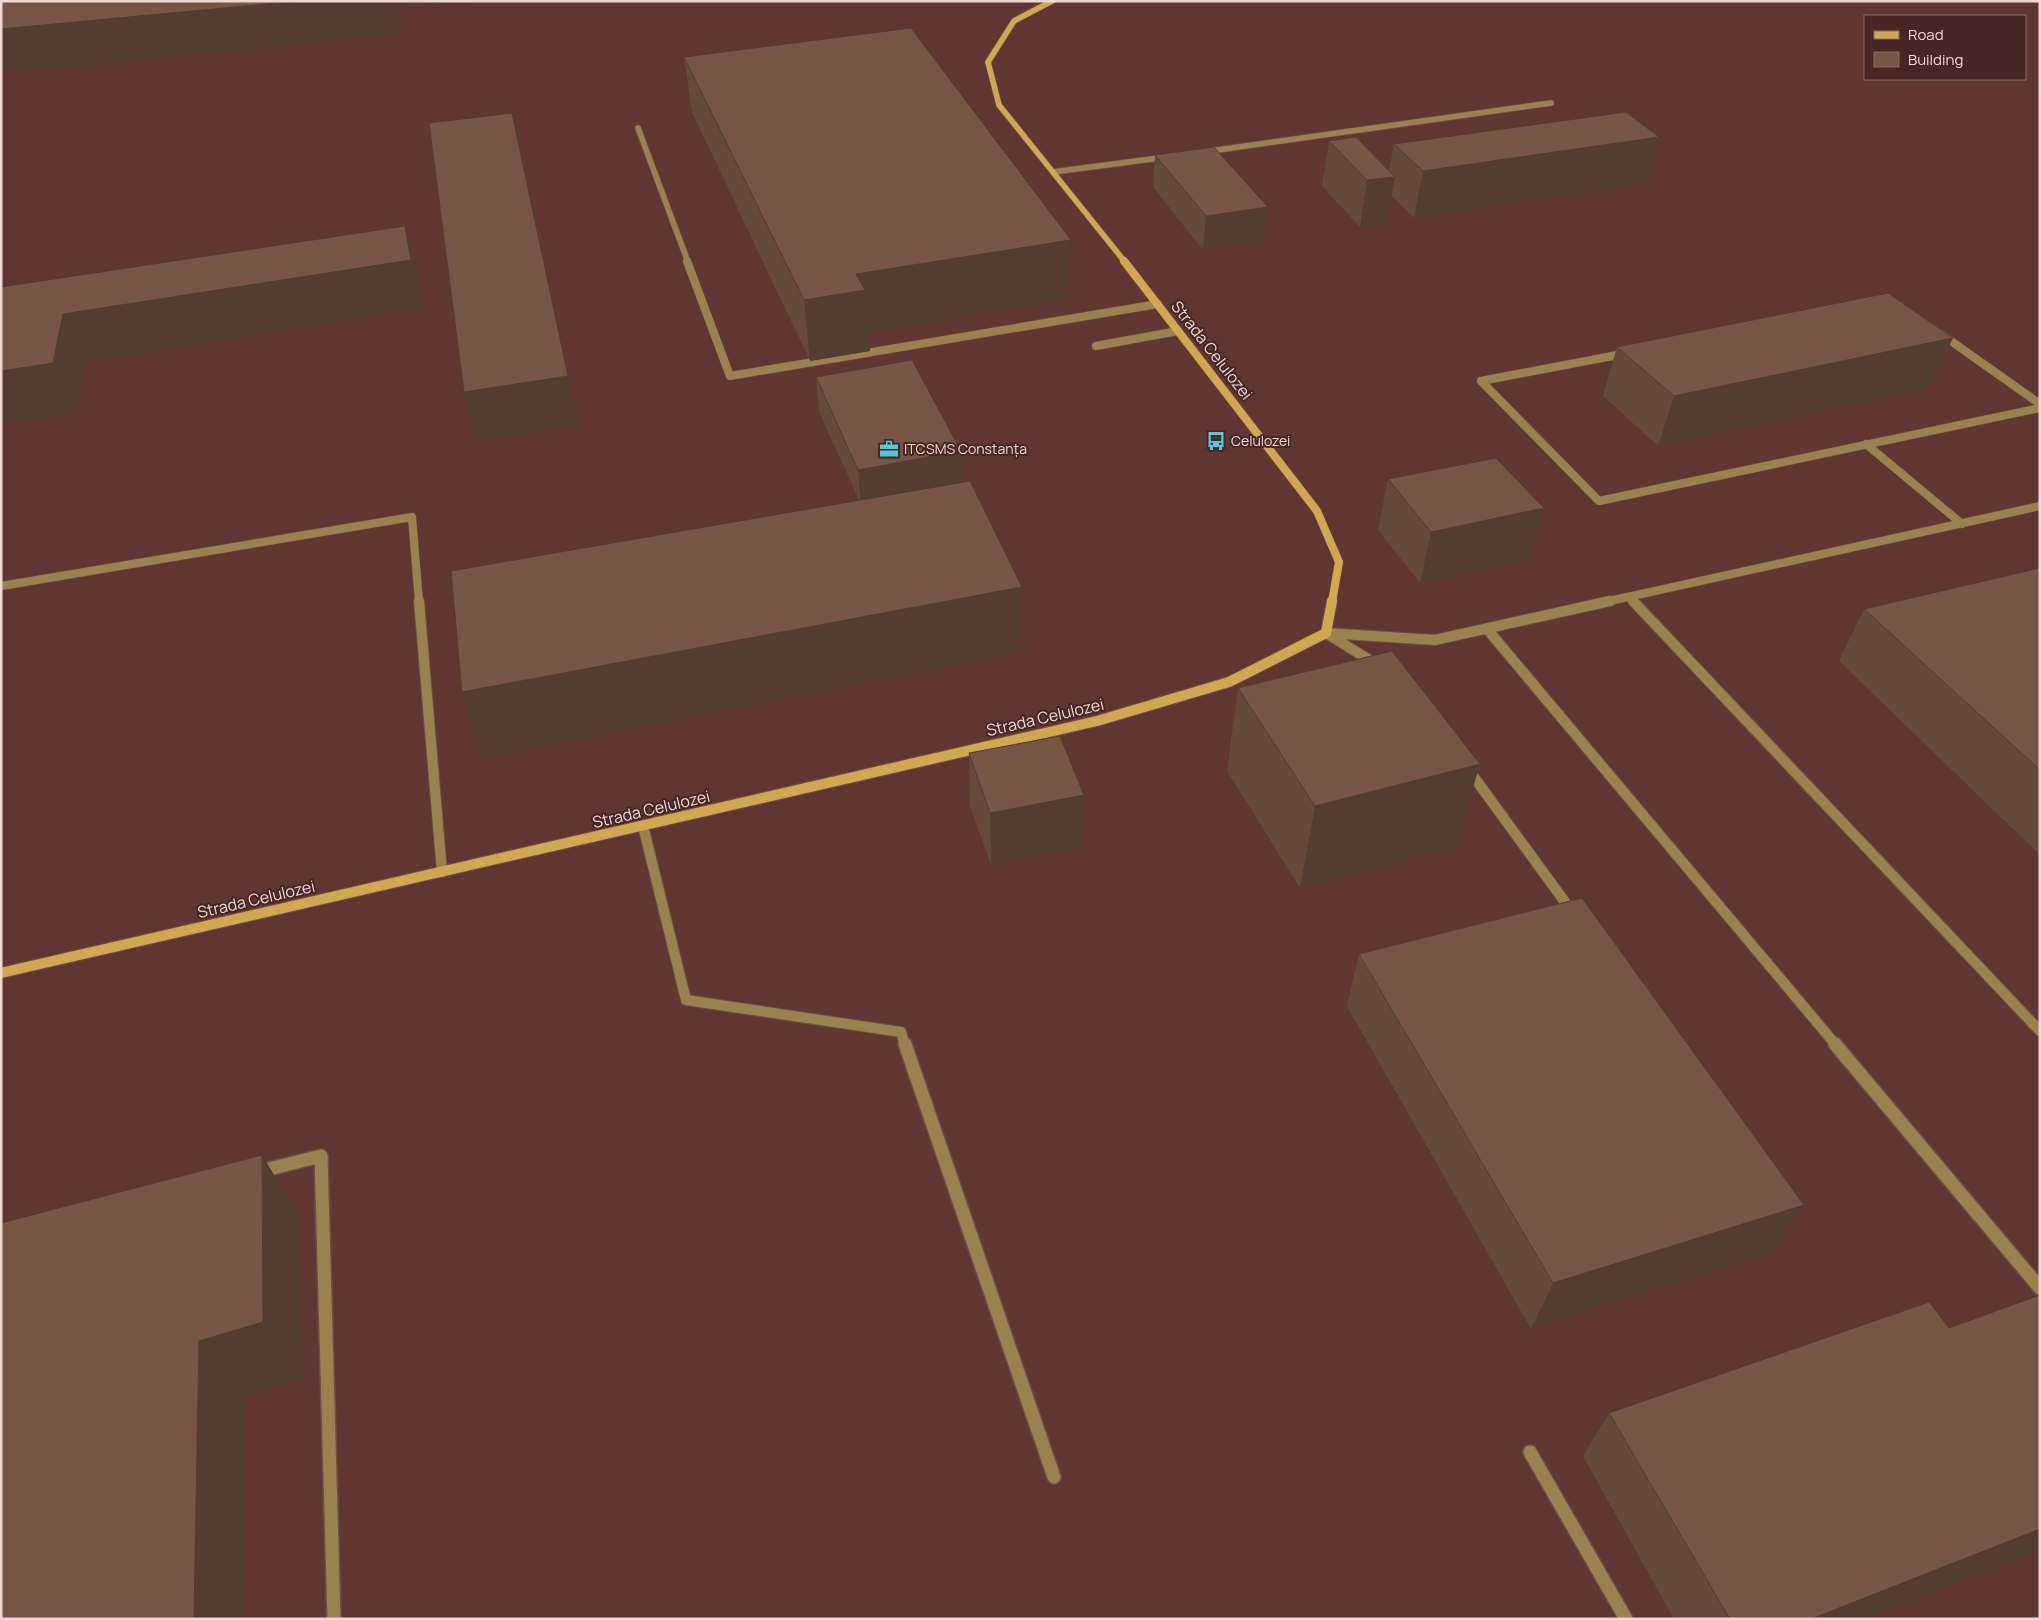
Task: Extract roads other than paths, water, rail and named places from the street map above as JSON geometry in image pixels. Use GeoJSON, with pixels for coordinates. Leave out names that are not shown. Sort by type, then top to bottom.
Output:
{"type":"FeatureCollection","features":[{"type":"Feature","properties":{"kind":"street","name":"Strada Celulozei"},"geometry":{"type":"LineString","coordinates":[[1,973],[1097,721],[1229,682],[1326,633],[1339,562],[1317,511],[1158,304],[999,105],[988,62],[1014,21],[1052,1]]}},
{"type":"Feature","properties":{"kind":"lane"},"geometry":{"type":"LineString","coordinates":[[1193,153],[1551,103]]}},
{"type":"Feature","properties":{"kind":"lane"},"geometry":{"type":"LineString","coordinates":[[638,128],[730,376],[1158,304]]}},
{"type":"Feature","properties":{"kind":"lane"},"geometry":{"type":"LineString","coordinates":[[1053,172],[1174,156]]}},
{"type":"Feature","properties":{"kind":"lane"},"geometry":{"type":"LineString","coordinates":[[1096,346],[1178,331]]}},
{"type":"Feature","properties":{"kind":"lane"},"geometry":{"type":"LineString","coordinates":[[1936,331],[2040,406]]}},
{"type":"Feature","properties":{"kind":"lane"},"geometry":{"type":"LineString","coordinates":[[1635,352],[1481,381],[1599,501],[2040,406]]}},
{"type":"Feature","properties":{"kind":"lane"},"geometry":{"type":"LineString","coordinates":[[1866,444],[1962,524]]}},
{"type":"Feature","properties":{"kind":"lane"},"geometry":{"type":"LineString","coordinates":[[1326,633],[1434,640],[2040,506]]}},
{"type":"Feature","properties":{"kind":"lane"},"geometry":{"type":"LineString","coordinates":[[1,586],[412,517],[442,872]]}},
{"type":"Feature","properties":{"kind":"lane"},"geometry":{"type":"LineString","coordinates":[[1629,597],[2040,1031]]}},
{"type":"Feature","properties":{"kind":"lane"},"geometry":{"type":"LineString","coordinates":[[1487,629],[2040,1288]]}},
{"type":"Feature","properties":{"kind":"lane"},"geometry":{"type":"LineString","coordinates":[[1326,633],[1388,671]]}},
{"type":"Feature","properties":{"kind":"lane"},"geometry":{"type":"LineString","coordinates":[[1462,761],[1578,921]]}},
{"type":"Feature","properties":{"kind":"lane"},"geometry":{"type":"LineString","coordinates":[[643,826],[686,1000],[901,1032],[1054,1477]]}},
{"type":"Feature","properties":{"kind":"lane"},"geometry":{"type":"LineString","coordinates":[[243,1176],[321,1156],[334,1619]]}},
{"type":"Feature","properties":{"kind":"lane"},"geometry":{"type":"LineString","coordinates":[[1530,1452],[1626,1619]]}},
{"type":"Feature","properties":{"kind":"place","name":"Celulozei"},"geometry":{"type":"Point","coordinates":[1216,441]}},
{"type":"Feature","properties":{"kind":"place","name":"ITCSMS Constanța"},"geometry":{"type":"Point","coordinates":[889,449]}}]}
